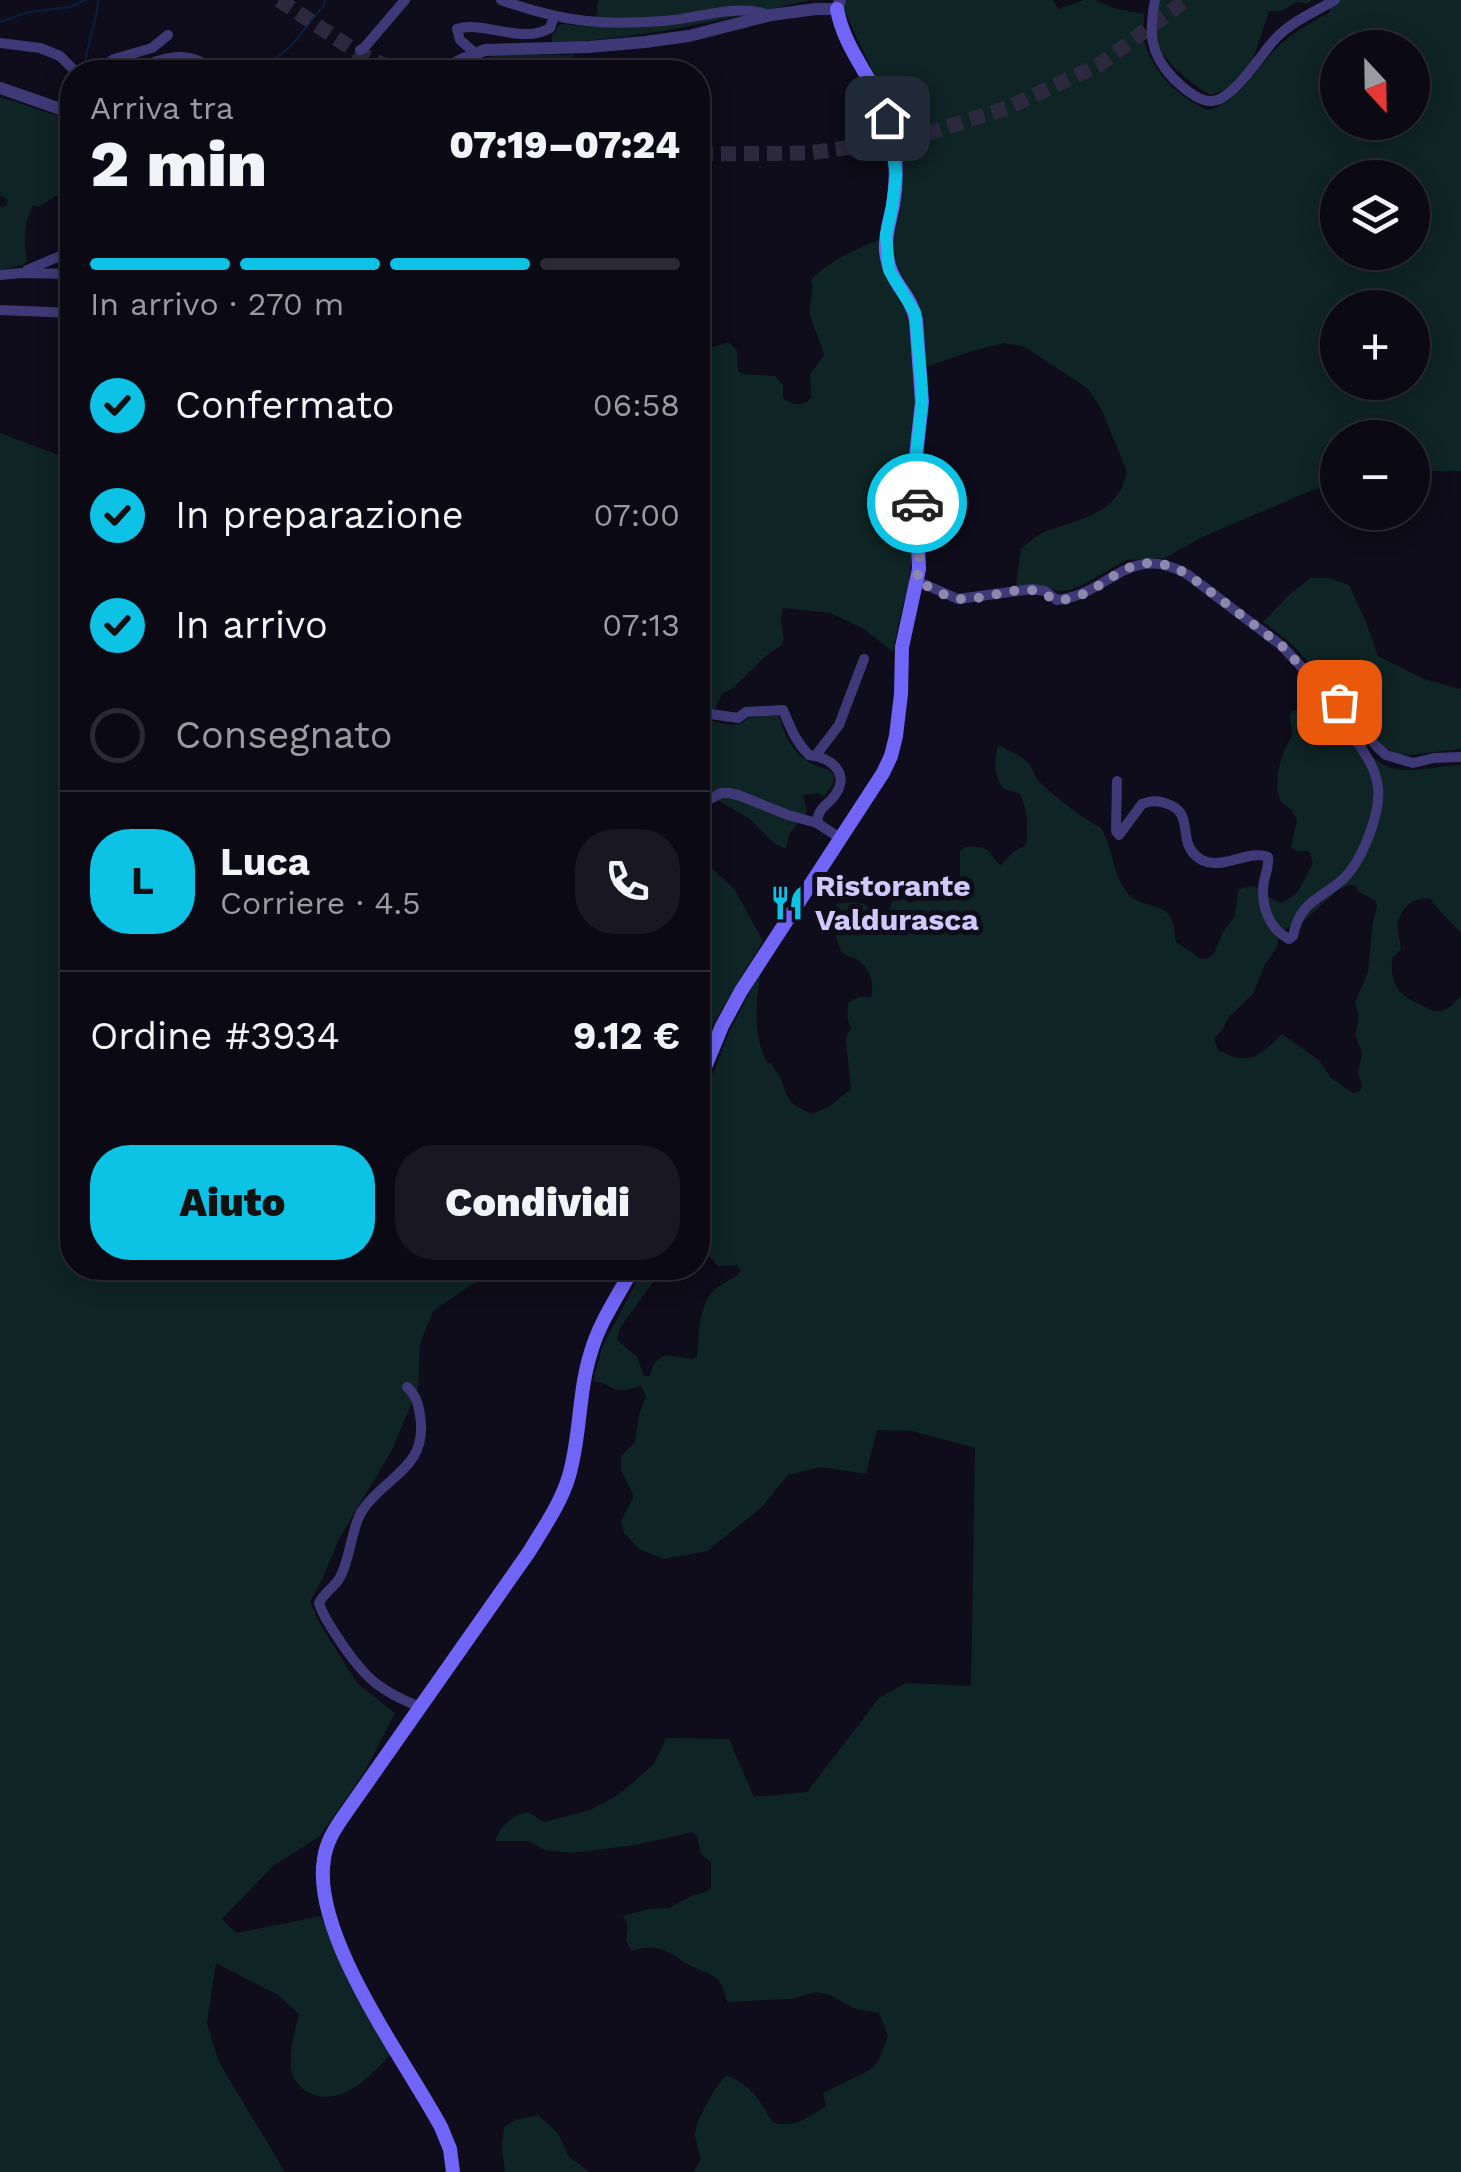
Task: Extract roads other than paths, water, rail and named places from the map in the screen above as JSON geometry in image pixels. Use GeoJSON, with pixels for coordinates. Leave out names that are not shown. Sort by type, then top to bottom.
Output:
{"type":"FeatureCollection","features":[{"type":"Feature","properties":{"kind":"main road"},"geometry":{"type":"LineString","coordinates":[[710,1055],[741,992],[891,756],[901,694],[902,647],[917,581],[920,549],[915,465],[921,380],[915,313],[891,277],[886,249],[895,159],[887,118],[846,38],[838,4]]}},
{"type":"Feature","properties":{"kind":"main road"},"geometry":{"type":"LineString","coordinates":[[453,2172],[450,2149],[441,2127],[344,1956],[329,1917],[322,1878],[324,1858],[331,1835],[529,1552],[564,1492],[592,1349],[626,1280]]}},
{"type":"Feature","properties":{"kind":"street"},"geometry":{"type":"LineString","coordinates":[[360,50],[404,0]]}},
{"type":"Feature","properties":{"kind":"street"},"geometry":{"type":"LineString","coordinates":[[501,0],[554,17],[593,23],[662,22],[738,10],[772,16]]}},
{"type":"Feature","properties":{"kind":"street"},"geometry":{"type":"LineString","coordinates":[[1156,0],[1150,30],[1166,71],[1195,96],[1212,101],[1237,85],[1289,26],[1335,0]]}},
{"type":"Feature","properties":{"kind":"street"},"geometry":{"type":"LineString","coordinates":[[460,60],[500,48],[590,47],[665,40],[838,4]]}},
{"type":"Feature","properties":{"kind":"street"},"geometry":{"type":"LineString","coordinates":[[476,53],[458,37],[457,29],[466,26],[498,32],[541,33],[550,28],[554,17]]}},
{"type":"Feature","properties":{"kind":"street"},"geometry":{"type":"LineString","coordinates":[[113,60],[152,48],[168,35]]}},
{"type":"Feature","properties":{"kind":"street"},"geometry":{"type":"LineString","coordinates":[[0,43],[40,48],[64,60]]}},
{"type":"Feature","properties":{"kind":"street"},"geometry":{"type":"LineString","coordinates":[[0,88],[60,110]]}},
{"type":"Feature","properties":{"kind":"street"},"geometry":{"type":"LineString","coordinates":[[21,273],[60,255]]}},
{"type":"Feature","properties":{"kind":"street"},"geometry":{"type":"LineString","coordinates":[[0,275],[60,274]]}},
{"type":"Feature","properties":{"kind":"street"},"geometry":{"type":"LineString","coordinates":[[0,310],[60,312]]}},
{"type":"Feature","properties":{"kind":"street"},"geometry":{"type":"LineString","coordinates":[[917,581],[958,599],[1032,590],[1045,591],[1053,600],[1064,600],[1140,564],[1174,567],[1282,646],[1358,720],[1386,755],[1413,763],[1461,757]]}},
{"type":"Feature","properties":{"kind":"street"},"geometry":{"type":"LineString","coordinates":[[816,755],[839,725],[864,659]]}},
{"type":"Feature","properties":{"kind":"street"},"geometry":{"type":"LineString","coordinates":[[1117,781],[1119,836],[1142,804],[1159,801],[1182,814],[1192,853],[1206,862],[1224,863],[1259,854],[1268,857],[1263,906],[1278,932],[1290,939],[1306,906],[1343,879],[1354,865],[1375,816],[1378,787],[1372,764],[1342,716],[1339,702]]}},
{"type":"Feature","properties":{"kind":"street"},"geometry":{"type":"LineString","coordinates":[[710,714],[738,718],[746,712],[782,709],[796,740],[809,755],[836,766],[841,775],[835,796],[823,806],[817,824]]}},
{"type":"Feature","properties":{"kind":"street"},"geometry":{"type":"LineString","coordinates":[[710,799],[728,793],[817,824],[840,838]]}},
{"type":"Feature","properties":{"kind":"street"},"geometry":{"type":"LineString","coordinates":[[407,1387],[416,1398],[421,1439],[409,1462],[362,1512],[340,1578],[319,1603],[358,1668],[388,1692],[420,1708]]}},
{"type":"Feature","properties":{"kind":"waterway"},"geometry":{"type":"LineString","coordinates":[[0,22],[86,0]]}},
{"type":"Feature","properties":{"kind":"waterway"},"geometry":{"type":"LineString","coordinates":[[85,60],[98,0]]}},
{"type":"Feature","properties":{"kind":"waterway"},"geometry":{"type":"LineString","coordinates":[[274,60],[292,45],[325,0]]}},
{"type":"Feature","properties":{"kind":"tunnel"},"geometry":{"type":"LineString","coordinates":[[279,0],[373,60]]}},
{"type":"Feature","properties":{"kind":"tunnel"},"geometry":{"type":"LineString","coordinates":[[710,154],[809,153],[906,140],[1007,108],[1099,65],[1186,0]]}},
{"type":"Feature","properties":{"kind":"place","name":"Ristorante Valdurasca"},"geometry":{"type":"Point","coordinates":[787,903]}}]}
